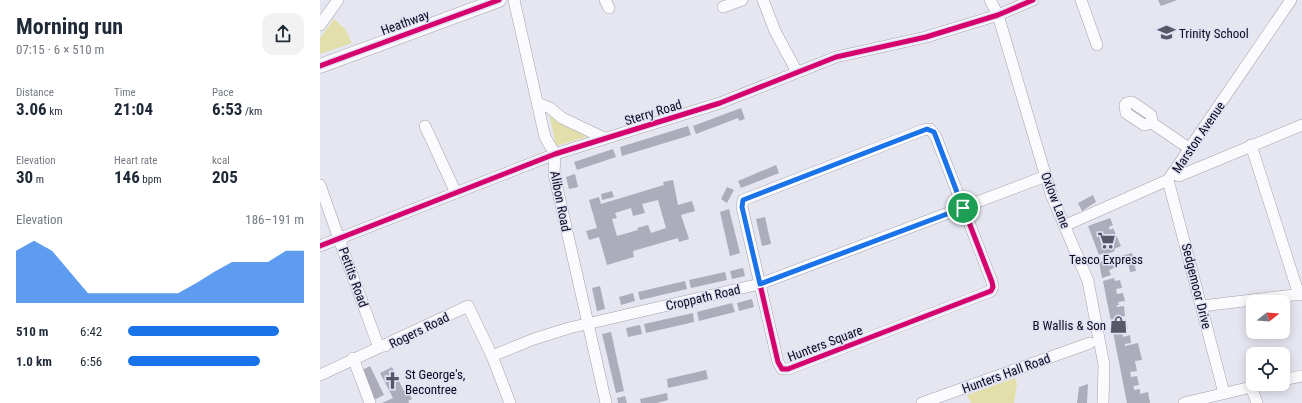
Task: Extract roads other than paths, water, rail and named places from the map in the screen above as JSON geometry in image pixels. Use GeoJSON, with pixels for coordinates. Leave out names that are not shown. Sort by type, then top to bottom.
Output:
{"type":"FeatureCollection","features":[{"type":"Feature","properties":{"kind":"main road","name":"Heathway"},"geometry":{"type":"LineString","coordinates":[[320,66],[499,0]]}},
{"type":"Feature","properties":{"kind":"street"},"geometry":{"type":"LineString","coordinates":[[320,25],[324,12],[338,0]]}},
{"type":"Feature","properties":{"kind":"street","name":"Alibon Road"},"geometry":{"type":"LineString","coordinates":[[514,0],[545,137],[555,154],[554,174],[606,403]]}},
{"type":"Feature","properties":{"kind":"street"},"geometry":{"type":"LineString","coordinates":[[723,7],[742,0]]}},
{"type":"Feature","properties":{"kind":"street"},"geometry":{"type":"LineString","coordinates":[[763,0],[775,31],[797,72]]}},
{"type":"Feature","properties":{"kind":"street","name":"Oxlow Lane"},"geometry":{"type":"LineString","coordinates":[[990,0],[998,15],[1051,194],[1066,225],[1090,289],[1104,365],[1103,403]]}},
{"type":"Feature","properties":{"kind":"street","name":"Sterry Road"},"geometry":{"type":"LineString","coordinates":[[320,246],[555,154],[720,103],[836,57],[926,37],[998,15],[1033,0]]}},
{"type":"Feature","properties":{"kind":"street"},"geometry":{"type":"LineString","coordinates":[[1081,0],[1097,45]]}},
{"type":"Feature","properties":{"kind":"street","name":"Marston Avenue"},"geometry":{"type":"LineString","coordinates":[[1066,225],[1171,177],[1291,0]]}},
{"type":"Feature","properties":{"kind":"street"},"geometry":{"type":"LineString","coordinates":[[538,103],[550,108],[562,118],[604,138]]}},
{"type":"Feature","properties":{"kind":"street"},"geometry":{"type":"LineString","coordinates":[[1152,123],[1190,149]]}},
{"type":"Feature","properties":{"kind":"street"},"geometry":{"type":"LineString","coordinates":[[1171,177],[1179,176],[1302,125]]}},
{"type":"Feature","properties":{"kind":"street"},"geometry":{"type":"LineString","coordinates":[[424,126],[456,193]]}},
{"type":"Feature","properties":{"kind":"street","name":"Hunters Square"},"geometry":{"type":"LineString","coordinates":[[930,129],[934,132],[963,208],[992,282],[993,287],[991,290],[788,369],[782,369],[778,362],[742,207],[743,200],[923,130],[930,129]]}},
{"type":"Feature","properties":{"kind":"street"},"geometry":{"type":"LineString","coordinates":[[1202,306],[1300,295],[1251,145]]}},
{"type":"Feature","properties":{"kind":"street","name":"Croppath Road"},"geometry":{"type":"LineString","coordinates":[[492,356],[534,339],[588,324],[760,284],[1046,176]]}},
{"type":"Feature","properties":{"kind":"street","name":"Sedgemoor Drive"},"geometry":{"type":"LineString","coordinates":[[1171,177],[1224,393]]}},
{"type":"Feature","properties":{"kind":"street","name":"Pettits Road"},"geometry":{"type":"LineString","coordinates":[[320,186],[338,236],[344,237],[340,242],[378,345],[385,346]]}},
{"type":"Feature","properties":{"kind":"street","name":"Rogers Road"},"geometry":{"type":"LineString","coordinates":[[320,375],[353,358],[385,346],[468,306],[492,356]]}},
{"type":"Feature","properties":{"kind":"street","name":"Hunters Hall Road"},"geometry":{"type":"LineString","coordinates":[[922,403],[1090,343]]}},
{"type":"Feature","properties":{"kind":"street"},"geometry":{"type":"LineString","coordinates":[[492,356],[510,403]]}},
{"type":"Feature","properties":{"kind":"street"},"geometry":{"type":"LineString","coordinates":[[353,358],[370,403]]}},
{"type":"Feature","properties":{"kind":"street"},"geometry":{"type":"LineString","coordinates":[[1290,379],[1302,376]]}},
{"type":"Feature","properties":{"kind":"street"},"geometry":{"type":"LineString","coordinates":[[1184,403],[1246,388]]}},
{"type":"Feature","properties":{"kind":"street"},"geometry":{"type":"LineString","coordinates":[[1252,391],[1257,403]]}},
{"type":"Feature","properties":{"kind":"place","name":"Trinity School"},"geometry":{"type":"Point","coordinates":[1166,33]}},
{"type":"Feature","properties":{"kind":"place","name":"Tesco Express"},"geometry":{"type":"Point","coordinates":[1106,240]}},
{"type":"Feature","properties":{"kind":"place","name":"B Wallis & Son"},"geometry":{"type":"Point","coordinates":[1119,325]}},
{"type":"Feature","properties":{"kind":"place","name":"St George's, Becontree"},"geometry":{"type":"Point","coordinates":[392,381]}}]}
